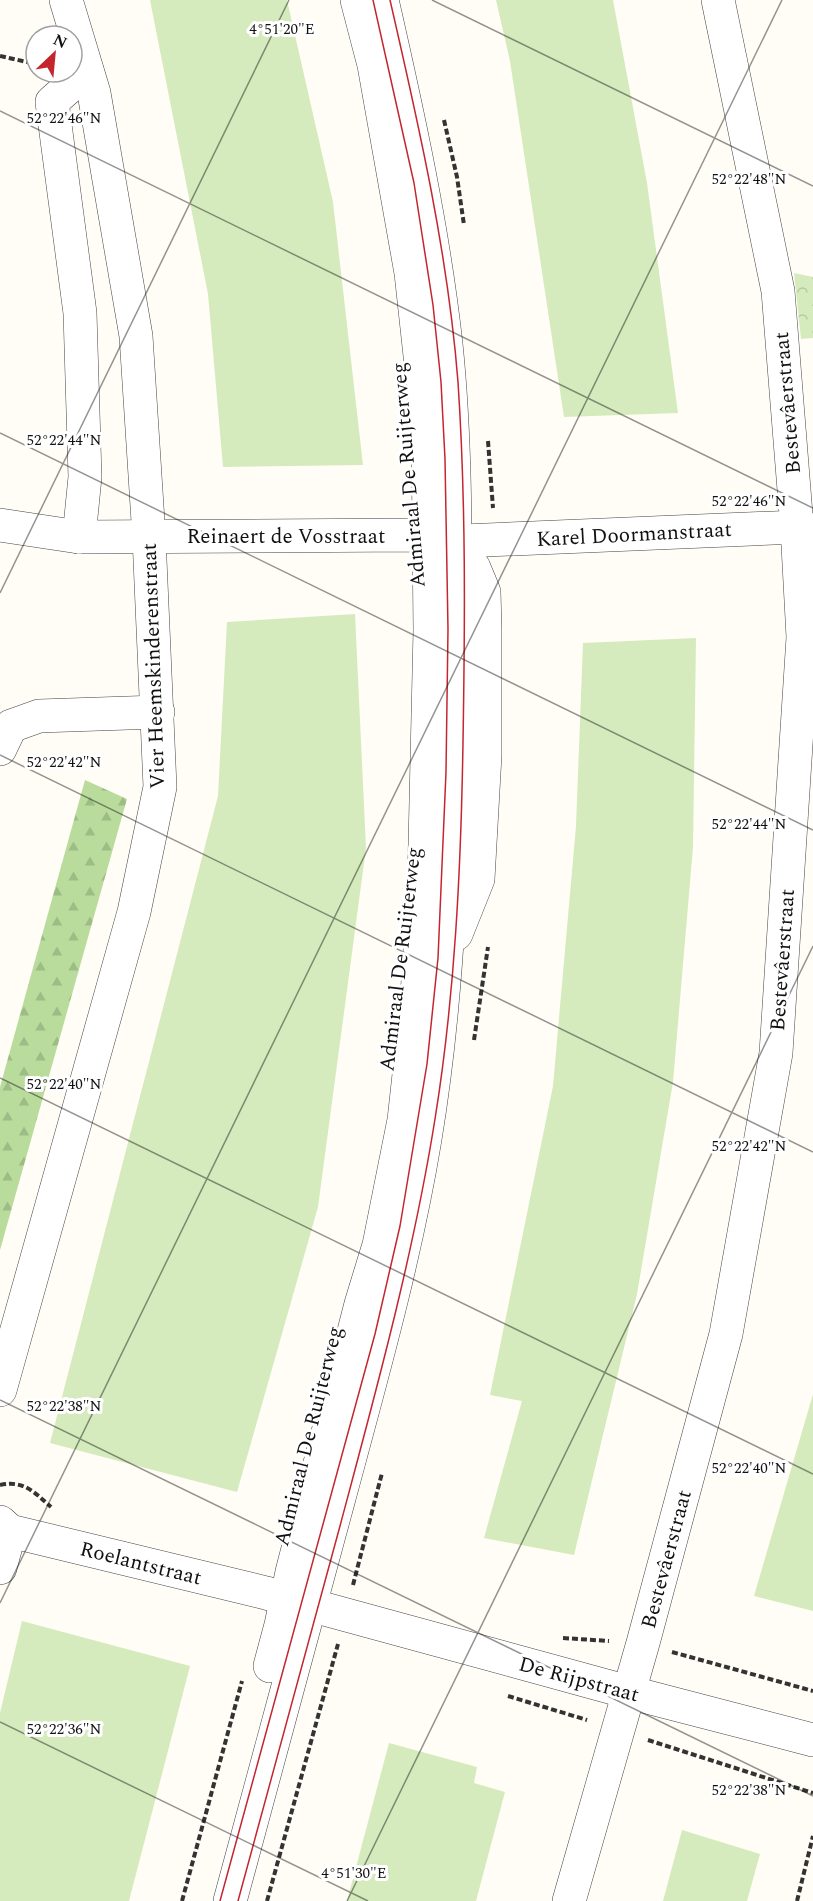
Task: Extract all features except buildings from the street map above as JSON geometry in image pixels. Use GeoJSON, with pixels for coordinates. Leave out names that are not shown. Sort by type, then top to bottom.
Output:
{"type":"FeatureCollection","features":[{"type":"Feature","properties":{"kind":"street","name":"Vier Heemskinderenstraat"},"geometry":{"type":"LineString","coordinates":[[0,1390],[134,912],[160,787],[149,537],[136,336],[94,93],[66,0]]}},
{"type":"Feature","properties":{"kind":"street","name":"Admiraal De Ruijterweg"},"geometry":{"type":"LineString","coordinates":[[206,1901],[281,1625],[297,1603],[390,1305],[424,1145],[446,964],[478,879],[484,755],[484,592],[474,568],[442,539],[411,273],[376,76],[357,0]]}},
{"type":"Feature","properties":{"kind":"street","name":"Admiraal De Ruijterweg"},"geometry":{"type":"LineString","coordinates":[[230,1901],[297,1603],[360,1304],[379,1245],[404,1120],[416,1011],[424,887],[430,630],[442,539],[446,343],[417,157],[382,0]]}},
{"type":"Feature","properties":{"kind":"street","name":"Bestevâerstraat"},"geometry":{"type":"LineString","coordinates":[[569,1901],[643,1643],[726,1334],[776,1053],[803,637],[805,529],[778,291],[718,0]]}},
{"type":"Feature","properties":{"kind":"street"},"geometry":{"type":"LineString","coordinates":[[80,537],[85,477],[80,313],[52,102],[87,70]]}},
{"type":"Feature","properties":{"kind":"street","name":"Reinaert de Vosstraat"},"geometry":{"type":"LineString","coordinates":[[0,525],[80,537],[413,535],[442,539]]}},
{"type":"Feature","properties":{"kind":"street","name":"Karel Doormanstraat"},"geometry":{"type":"LineString","coordinates":[[442,539],[805,529]]}},
{"type":"Feature","properties":{"kind":"street"},"geometry":{"type":"LineString","coordinates":[[0,749],[11,726],[39,716],[158,712]]}},
{"type":"Feature","properties":{"kind":"street"},"geometry":{"type":"LineString","coordinates":[[0,1568],[5,1527]]}},
{"type":"Feature","properties":{"kind":"street","name":"Roelantstraat"},"geometry":{"type":"LineString","coordinates":[[5,1527],[345,1616]]}},
{"type":"Feature","properties":{"kind":"street","name":"De Rijpstraat"},"geometry":{"type":"LineString","coordinates":[[345,1616],[813,1740]]}},
{"type":"Feature","properties":{"kind":"path"},"geometry":{"type":"LineString","coordinates":[[0,56],[24,61]]}},
{"type":"Feature","properties":{"kind":"path","name":"De Rijpstraat"},"geometry":{"type":"LineString","coordinates":[[558,1638],[643,1643],[813,1691]]}},
{"type":"Feature","properties":{"kind":"path"},"geometry":{"type":"LineString","coordinates":[[183,1901],[243,1676]]}},
{"type":"Feature","properties":{"kind":"path"},"geometry":{"type":"LineString","coordinates":[[797,1901],[813,1836]]}},
{"type":"Feature","properties":{"kind":"green space"},"geometry":{"type":"Polygon","coordinates":[[[150,0],[287,0],[333,202],[363,465],[223,467],[208,294],[150,0]]]}},
{"type":"Feature","properties":{"kind":"green space"},"geometry":{"type":"Polygon","coordinates":[[[496,0],[613,0],[647,183],[678,413],[564,417],[510,61],[496,0]]]}},
{"type":"Feature","properties":{"kind":"green space"},"geometry":{"type":"Polygon","coordinates":[[[794,273],[813,277],[813,338],[801,339],[794,273]]]}},
{"type":"Feature","properties":{"kind":"green space"},"geometry":{"type":"Polygon","coordinates":[[[355,614],[366,848],[318,1207],[237,1492],[50,1443],[218,796],[227,622],[355,614]]]}},
{"type":"Feature","properties":{"kind":"green space"},"geometry":{"type":"Polygon","coordinates":[[[696,638],[693,847],[673,1082],[637,1294],[574,1555],[484,1538],[522,1401],[490,1395],[553,1086],[576,826],[583,643],[696,638]]]}},
{"type":"Feature","properties":{"kind":"green space"},"geometry":{"type":"Polygon","coordinates":[[[85,780],[127,799],[0,1250],[0,1087],[85,780]]]}},
{"type":"Feature","properties":{"kind":"green space"},"geometry":{"type":"Polygon","coordinates":[[[813,1394],[813,1611],[754,1596],[813,1394]]]}},
{"type":"Feature","properties":{"kind":"green space"},"geometry":{"type":"Polygon","coordinates":[[[22,1621],[190,1666],[129,1901],[0,1901],[0,1713],[22,1621]]]}},
{"type":"Feature","properties":{"kind":"green space"},"geometry":{"type":"Polygon","coordinates":[[[389,1743],[477,1767],[474,1783],[505,1792],[476,1901],[347,1901],[389,1743]]]}},
{"type":"Feature","properties":{"kind":"green space"},"geometry":{"type":"Polygon","coordinates":[[[682,1830],[760,1854],[747,1901],[663,1901],[682,1830]]]}},
{"type":"Feature","properties":{"kind":"tram line"},"geometry":{"type":"LineString","coordinates":[[220,1901],[375,1334],[400,1226],[427,1064],[438,958],[446,772],[448,629],[445,459],[441,382],[433,305],[414,183],[373,0]]}},
{"type":"Feature","properties":{"kind":"tram line"},"geometry":{"type":"LineString","coordinates":[[238,1901],[367,1425],[405,1273],[435,1119],[448,1026],[456,931],[461,837],[464,652],[464,517],[458,382],[440,238],[422,142],[390,0]]}}]}
